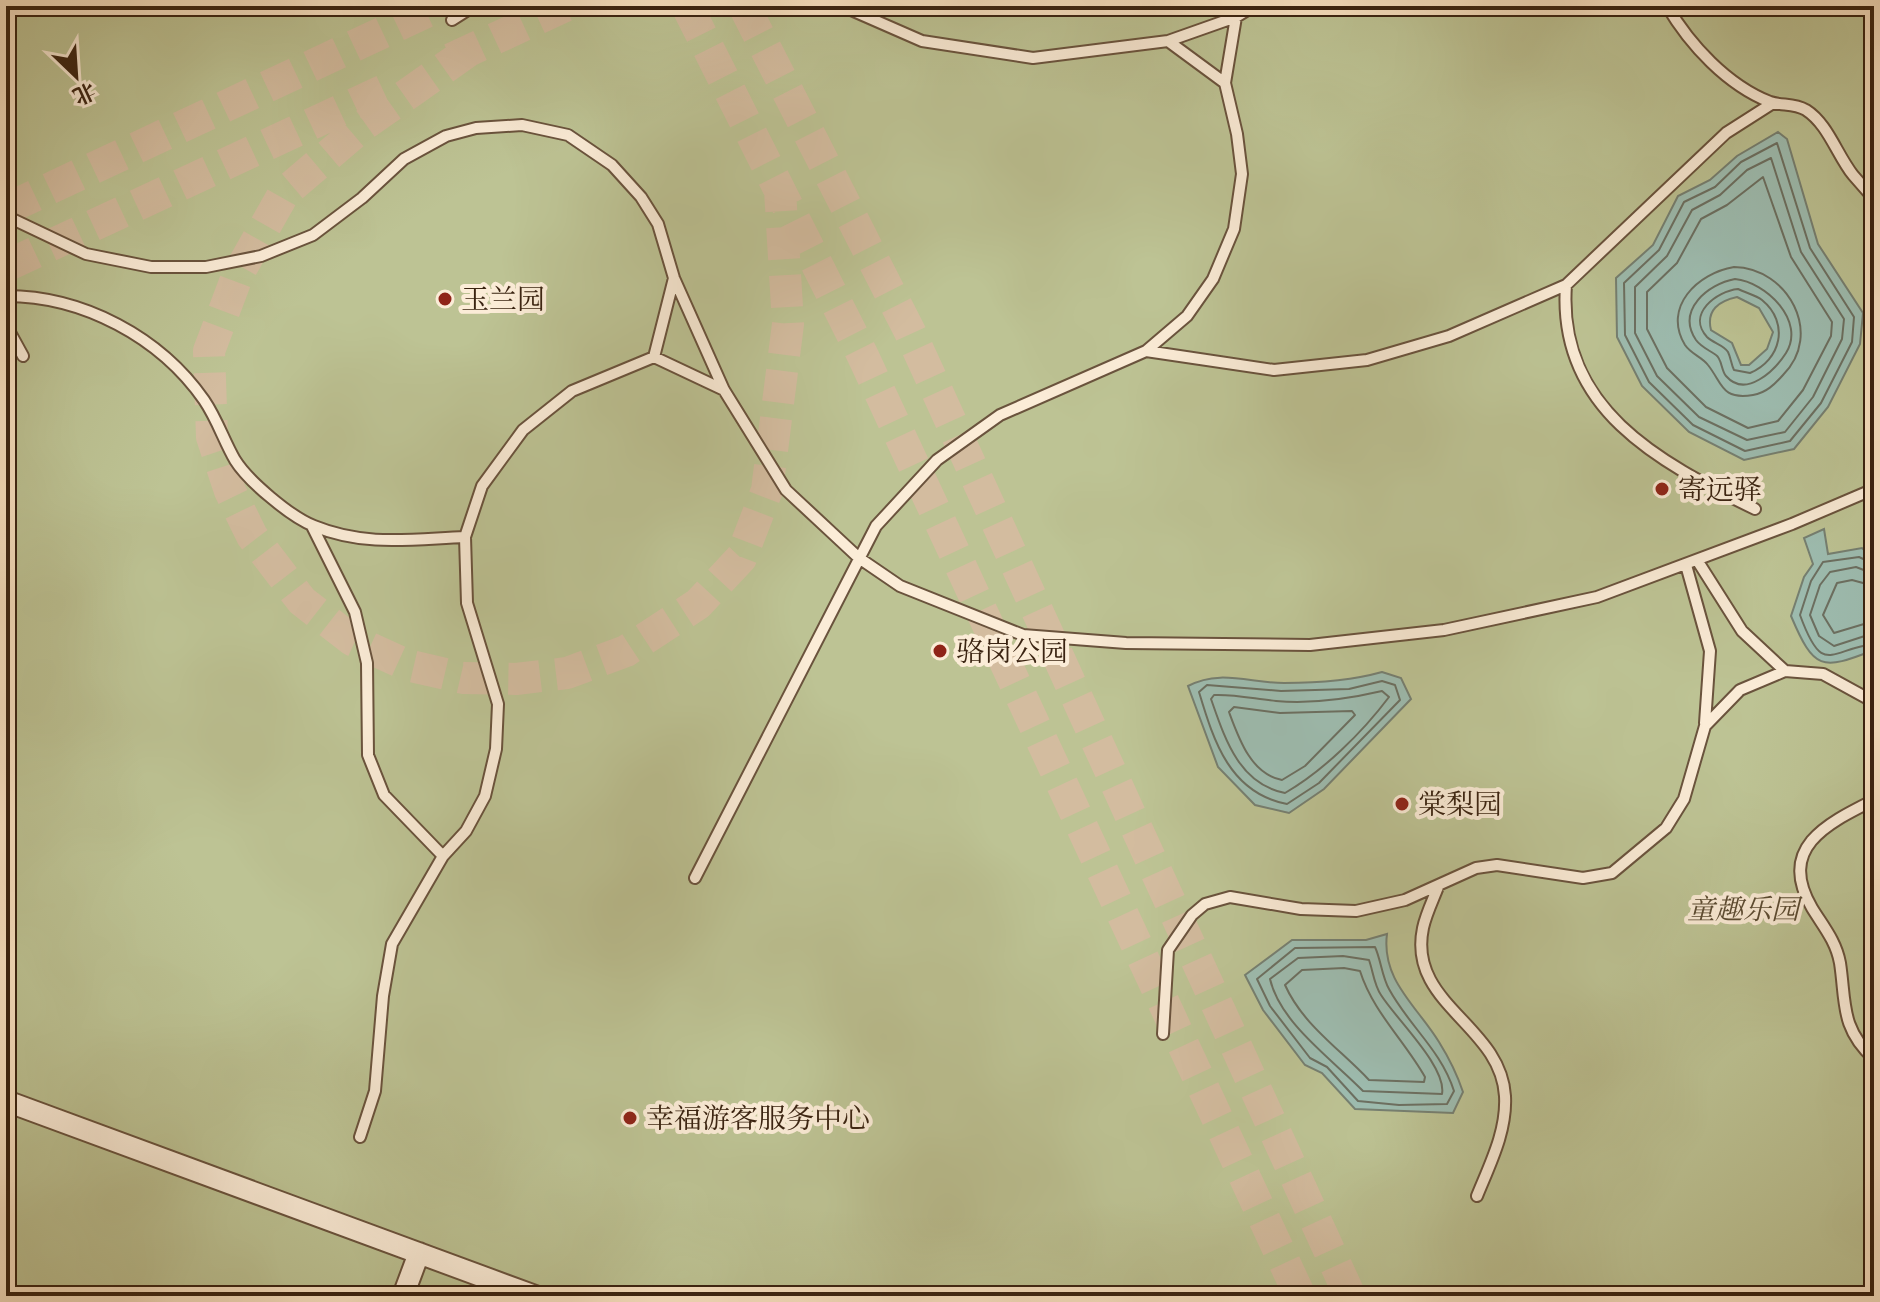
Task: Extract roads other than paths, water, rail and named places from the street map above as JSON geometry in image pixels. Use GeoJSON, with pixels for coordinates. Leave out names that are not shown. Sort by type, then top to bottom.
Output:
{"type":"FeatureCollection","features":[{"type":"Feature","properties":{"kind":"street"},"geometry":{"type":"LineString","coordinates":[[6,1101],[535,1296]]}},
{"type":"Feature","properties":{"kind":"street"},"geometry":{"type":"LineString","coordinates":[[403,1296],[419,1253]]}},
{"type":"Feature","properties":{"kind":"lane"},"geometry":{"type":"LineString","coordinates":[[452,20],[474,6]]}},
{"type":"Feature","properties":{"kind":"lane"},"geometry":{"type":"LineString","coordinates":[[842,6],[922,41],[1033,58],[1168,41],[1236,17],[1254,6]]}},
{"type":"Feature","properties":{"kind":"lane"},"geometry":{"type":"LineString","coordinates":[[1667,6],[1698,51],[1773,103],[1789,104],[1817,120],[1853,175],[1874,199]]}},
{"type":"Feature","properties":{"kind":"lane"},"geometry":{"type":"LineString","coordinates":[[695,878],[876,526],[937,460],[1000,415],[1146,351],[1187,316],[1213,279],[1234,229],[1242,174],[1237,134],[1225,83],[1236,17]]}},
{"type":"Feature","properties":{"kind":"lane"},"geometry":{"type":"LineString","coordinates":[[1168,41],[1225,83]]}},
{"type":"Feature","properties":{"kind":"lane"},"geometry":{"type":"LineString","coordinates":[[1146,351],[1274,370],[1367,360],[1449,336],[1566,285],[1726,133],[1773,103]]}},
{"type":"Feature","properties":{"kind":"lane"},"geometry":{"type":"LineString","coordinates":[[6,216],[86,254],[121,263],[176,269],[219,265],[261,256],[313,235],[362,198],[404,159],[446,136],[476,128],[522,125],[568,135],[612,165],[641,197],[658,224],[674,278],[724,390],[786,490],[859,558],[900,586],[1023,635],[1126,643],[1310,645],[1459,627],[1597,597],[1874,489]]}},
{"type":"Feature","properties":{"kind":"lane"},"geometry":{"type":"LineString","coordinates":[[654,357],[674,278]]}},
{"type":"Feature","properties":{"kind":"lane"},"geometry":{"type":"LineString","coordinates":[[1566,285],[1563,318],[1570,349],[1584,377],[1622,431],[1709,487],[1755,509]]}},
{"type":"Feature","properties":{"kind":"lane"},"geometry":{"type":"LineString","coordinates":[[6,296],[33,296],[82,308],[123,326],[165,358],[203,400],[237,463],[272,498],[312,526],[359,540],[407,543],[465,537]]}},
{"type":"Feature","properties":{"kind":"lane"},"geometry":{"type":"LineString","coordinates":[[6,325],[23,356]]}},
{"type":"Feature","properties":{"kind":"lane"},"geometry":{"type":"LineString","coordinates":[[360,1137],[375,1091],[383,996],[392,944],[443,856],[466,831],[485,796],[496,749],[498,704],[467,603],[465,537],[482,486],[523,430],[572,391],[654,357],[724,390]]}},
{"type":"Feature","properties":{"kind":"lane"},"geometry":{"type":"LineString","coordinates":[[312,526],[355,612],[367,663],[368,755],[373,768],[384,795],[443,856]]}},
{"type":"Feature","properties":{"kind":"lane"},"geometry":{"type":"LineString","coordinates":[[1692,562],[1742,631],[1785,671]]}},
{"type":"Feature","properties":{"kind":"lane"},"geometry":{"type":"LineString","coordinates":[[1163,1034],[1168,950],[1192,915],[1205,904],[1230,897],[1301,909],[1356,911],[1438,887],[1464,873],[1497,865],[1583,878],[1612,873],[1666,828],[1684,799],[1705,726],[1710,651],[1692,562]]}},
{"type":"Feature","properties":{"kind":"lane"},"geometry":{"type":"LineString","coordinates":[[1705,726],[1740,690],[1785,671],[1823,674],[1874,702]]}},
{"type":"Feature","properties":{"kind":"lane"},"geometry":{"type":"LineString","coordinates":[[1874,800],[1835,820],[1818,834],[1803,851],[1800,870],[1802,889],[1829,932],[1840,963],[1843,1009],[1852,1029],[1874,1059]]}},
{"type":"Feature","properties":{"kind":"lane"},"geometry":{"type":"LineString","coordinates":[[1438,887],[1423,927],[1424,969],[1435,991],[1491,1052],[1505,1094],[1502,1126],[1477,1196]]}},
{"type":"Feature","properties":{"kind":"water"},"geometry":{"type":"Polygon","coordinates":[[[1778,132],[1787,139],[1818,244],[1863,313],[1860,344],[1828,407],[1794,449],[1744,460],[1689,432],[1642,386],[1617,337],[1616,278],[1653,245],[1678,196],[1710,180],[1737,156],[1778,132]],[[1737,297],[1720,304],[1710,317],[1711,330],[1732,343],[1741,365],[1749,365],[1767,349],[1773,332],[1759,308],[1737,297]]]}},
{"type":"Feature","properties":{"kind":"water"},"geometry":{"type":"Polygon","coordinates":[[[1824,529],[1828,554],[1862,548],[1874,559],[1874,650],[1831,663],[1813,656],[1791,616],[1804,577],[1813,564],[1804,538],[1824,529]]]}},
{"type":"Feature","properties":{"kind":"water"},"geometry":{"type":"Polygon","coordinates":[[[1382,672],[1401,678],[1411,699],[1324,789],[1289,813],[1255,805],[1218,767],[1188,686],[1212,678],[1309,683],[1382,672]]]}},
{"type":"Feature","properties":{"kind":"water"},"geometry":{"type":"Polygon","coordinates":[[[1387,934],[1387,950],[1395,979],[1439,1042],[1461,1085],[1463,1092],[1453,1113],[1355,1109],[1322,1073],[1305,1065],[1263,1010],[1245,975],[1292,940],[1366,940],[1387,934]]]}},
{"type":"Feature","properties":{"kind":"tunnel"},"geometry":{"type":"LineString","coordinates":[[6,209],[439,6]]}},
{"type":"Feature","properties":{"kind":"tunnel"},"geometry":{"type":"LineString","coordinates":[[451,59],[565,6]]}},
{"type":"Feature","properties":{"kind":"tunnel"},"geometry":{"type":"LineString","coordinates":[[687,6],[862,354],[1300,1296]]}},
{"type":"Feature","properties":{"kind":"tunnel"},"geometry":{"type":"LineString","coordinates":[[744,6],[910,332],[1350,1296]]}},
{"type":"Feature","properties":{"kind":"tunnel"},"geometry":{"type":"LineString","coordinates":[[470,50],[365,124],[284,193],[238,274],[209,351],[212,437],[230,491],[252,536],[302,601],[352,640],[407,665],[463,678],[516,679],[567,673],[626,651],[698,604],[741,558],[767,490],[788,324],[780,190]]}},
{"type":"Feature","properties":{"kind":"tunnel"},"geometry":{"type":"LineString","coordinates":[[6,266],[395,85]]}},
{"type":"Feature","properties":{"kind":"place","name":"玉兰园"},"geometry":{"type":"Point","coordinates":[445,299]}},
{"type":"Feature","properties":{"kind":"place","name":"寄远驿"},"geometry":{"type":"Point","coordinates":[1662,489]}},
{"type":"Feature","properties":{"kind":"place","name":"骆岗公园"},"geometry":{"type":"Point","coordinates":[940,651]}},
{"type":"Feature","properties":{"kind":"place","name":"棠梨园"},"geometry":{"type":"Point","coordinates":[1402,804]}},
{"type":"Feature","properties":{"kind":"place","name":"幸福游客服务中心"},"geometry":{"type":"Point","coordinates":[630,1118]}},
{"type":"Feature","properties":{"kind":"park label","name":"童趣乐园"},"geometry":{"type":"Point","coordinates":[1743,909]}}]}
